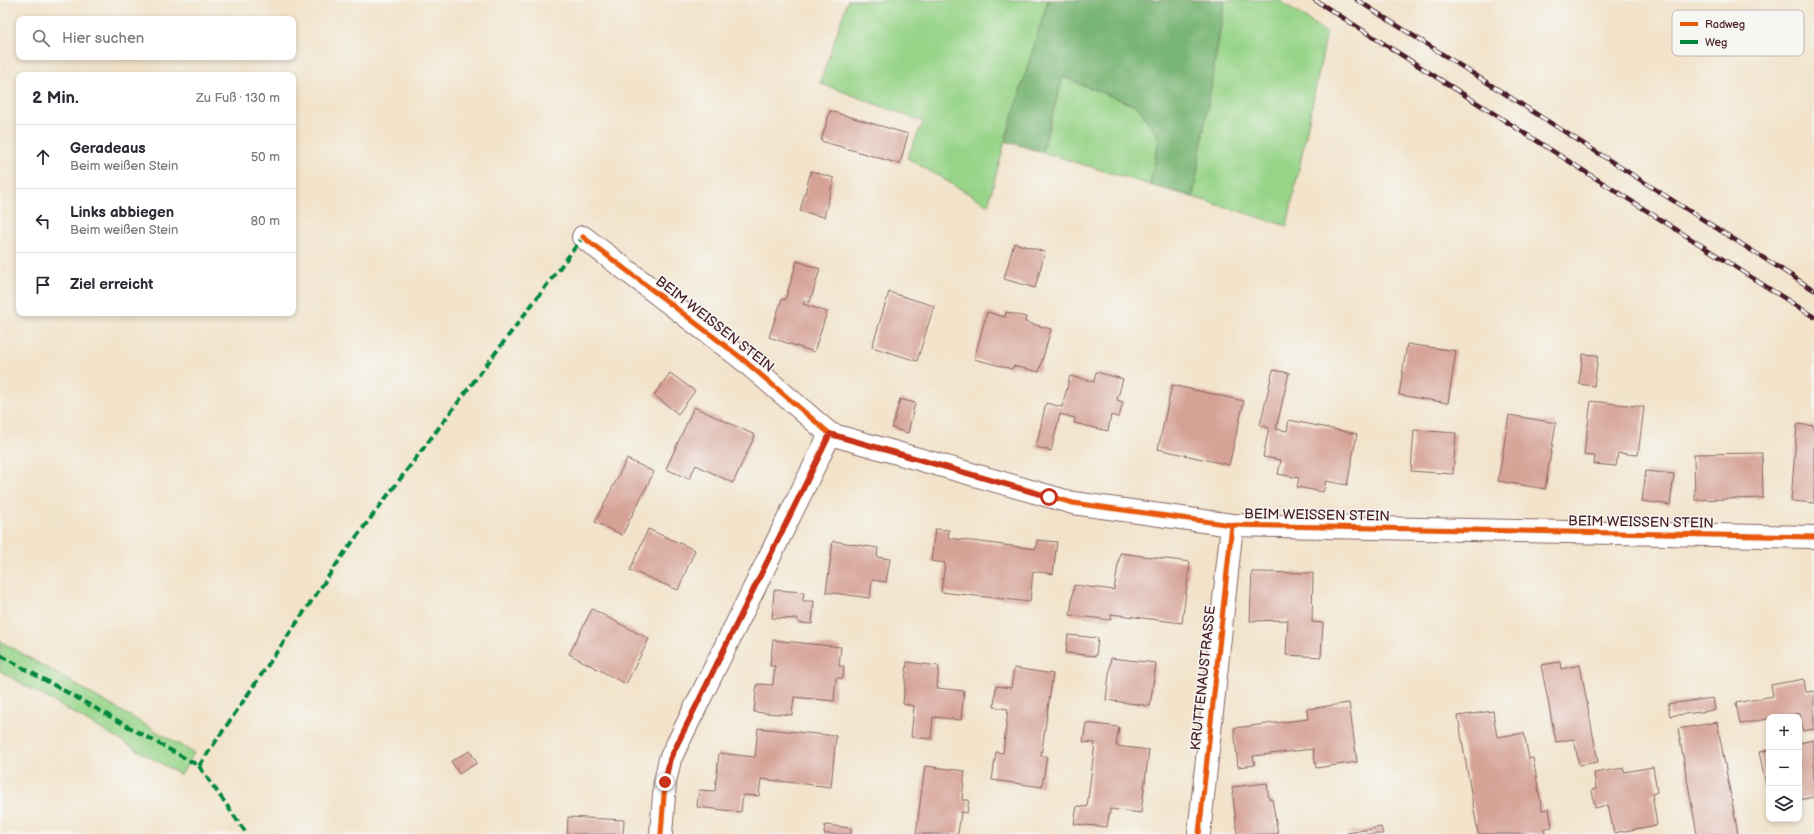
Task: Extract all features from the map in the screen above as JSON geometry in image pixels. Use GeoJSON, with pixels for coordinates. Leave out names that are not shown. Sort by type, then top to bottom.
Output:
{"type":"FeatureCollection","features":[{"type":"Feature","properties":{"kind":"street","name":"BEIM WEISSEN STEIN"},"geometry":{"type":"LineString","coordinates":[[583,237],[740,357],[830,434],[1073,503],[1232,525],[1814,537]]}},
{"type":"Feature","properties":{"kind":"street"},"geometry":{"type":"LineString","coordinates":[[661,834],[665,782],[670,759],[830,434]]}},
{"type":"Feature","properties":{"kind":"street","name":"KRUTTENAUSTRASSE"},"geometry":{"type":"LineString","coordinates":[[1198,834],[1232,525]]}},
{"type":"Feature","properties":{"kind":"green space"},"geometry":{"type":"Polygon","coordinates":[[[848,0],[1048,0],[1005,141],[988,205],[907,158],[923,122],[820,83],[848,0]]]}},
{"type":"Feature","properties":{"kind":"green space"},"geometry":{"type":"Polygon","coordinates":[[[1048,0],[1225,0],[1193,197],[1150,185],[1159,138],[1138,107],[1063,77],[1042,152],[1005,141],[1048,0]]]}},
{"type":"Feature","properties":{"kind":"green space"},"geometry":{"type":"Polygon","coordinates":[[[1225,0],[1279,0],[1327,33],[1287,226],[1193,197],[1225,0]]]}},
{"type":"Feature","properties":{"kind":"green space"},"geometry":{"type":"Polygon","coordinates":[[[1063,77],[1138,107],[1159,138],[1150,185],[1042,152],[1063,77]]]}},
{"type":"Feature","properties":{"kind":"green space"},"geometry":{"type":"Polygon","coordinates":[[[0,641],[194,753],[181,775],[0,671],[0,641]]]}},
{"type":"Feature","properties":{"kind":"building"},"geometry":{"type":"Polygon","coordinates":[[[830,111],[908,134],[900,164],[821,141],[830,111]]]}},
{"type":"Feature","properties":{"kind":"building"},"geometry":{"type":"Polygon","coordinates":[[[811,171],[834,178],[824,217],[800,211],[811,171]]]}},
{"type":"Feature","properties":{"kind":"building"},"geometry":{"type":"Polygon","coordinates":[[[1014,243],[1045,252],[1035,288],[1004,279],[1014,243]]]}},
{"type":"Feature","properties":{"kind":"building"},"geometry":{"type":"Polygon","coordinates":[[[797,261],[820,269],[810,302],[805,300],[803,304],[827,312],[814,352],[769,337],[782,299],[785,300],[797,261]]]}},
{"type":"Feature","properties":{"kind":"building"},"geometry":{"type":"Polygon","coordinates":[[[889,292],[934,306],[917,361],[872,347],[889,292]]]}},
{"type":"Feature","properties":{"kind":"building"},"geometry":{"type":"Polygon","coordinates":[[[987,312],[1005,317],[1006,312],[1026,317],[1025,322],[1051,329],[1039,372],[1013,366],[1012,369],[974,359],[987,312]]]}},
{"type":"Feature","properties":{"kind":"building"},"geometry":{"type":"Polygon","coordinates":[[[1407,344],[1456,351],[1448,403],[1399,395],[1407,344]]]}},
{"type":"Feature","properties":{"kind":"building"},"geometry":{"type":"Polygon","coordinates":[[[1583,354],[1598,355],[1594,386],[1579,384],[1583,354]]]}},
{"type":"Feature","properties":{"kind":"building"},"geometry":{"type":"Polygon","coordinates":[[[1273,370],[1289,373],[1276,429],[1287,431],[1289,420],[1357,434],[1347,485],[1326,481],[1323,492],[1297,487],[1299,478],[1278,474],[1281,460],[1263,457],[1269,428],[1260,425],[1273,370]]]}},
{"type":"Feature","properties":{"kind":"building"},"geometry":{"type":"Polygon","coordinates":[[[1096,372],[1123,379],[1117,400],[1123,402],[1119,417],[1111,415],[1108,431],[1074,423],[1075,418],[1060,414],[1051,451],[1036,447],[1046,403],[1062,407],[1070,376],[1094,382],[1096,372]]]}},
{"type":"Feature","properties":{"kind":"building"},"geometry":{"type":"Polygon","coordinates":[[[670,373],[695,391],[678,414],[654,395],[670,373]]]}},
{"type":"Feature","properties":{"kind":"building"},"geometry":{"type":"Polygon","coordinates":[[[1172,385],[1244,401],[1229,465],[1158,449],[1172,385]]]}},
{"type":"Feature","properties":{"kind":"building"},"geometry":{"type":"Polygon","coordinates":[[[900,399],[915,403],[908,433],[892,428],[900,399]]]}},
{"type":"Feature","properties":{"kind":"building"},"geometry":{"type":"Polygon","coordinates":[[[1591,401],[1644,407],[1638,455],[1618,453],[1616,466],[1594,464],[1595,456],[1584,455],[1591,401]]]}},
{"type":"Feature","properties":{"kind":"building"},"geometry":{"type":"Polygon","coordinates":[[[694,407],[755,435],[733,483],[696,465],[689,479],[666,469],[694,407]]]}},
{"type":"Feature","properties":{"kind":"building"},"geometry":{"type":"Polygon","coordinates":[[[1509,415],[1556,423],[1545,489],[1498,481],[1509,415]]]}},
{"type":"Feature","properties":{"kind":"building"},"geometry":{"type":"Polygon","coordinates":[[[1797,424],[1814,426],[1814,503],[1791,501],[1797,424]]]}},
{"type":"Feature","properties":{"kind":"building"},"geometry":{"type":"Polygon","coordinates":[[[1414,430],[1456,433],[1453,474],[1411,471],[1414,430]]]}},
{"type":"Feature","properties":{"kind":"building"},"geometry":{"type":"Polygon","coordinates":[[[1762,453],[1763,498],[1695,500],[1694,454],[1762,453]]]}},
{"type":"Feature","properties":{"kind":"building"},"geometry":{"type":"Polygon","coordinates":[[[627,459],[654,472],[622,535],[595,522],[627,459]]]}},
{"type":"Feature","properties":{"kind":"building"},"geometry":{"type":"Polygon","coordinates":[[[1646,471],[1674,474],[1670,505],[1642,501],[1646,471]]]}},
{"type":"Feature","properties":{"kind":"building"},"geometry":{"type":"Polygon","coordinates":[[[648,529],[695,550],[678,590],[630,570],[648,529]]]}},
{"type":"Feature","properties":{"kind":"building"},"geometry":{"type":"Polygon","coordinates":[[[935,529],[949,530],[948,538],[1036,549],[1037,540],[1057,542],[1053,574],[1033,571],[1030,602],[941,592],[945,563],[931,561],[935,529]]]}},
{"type":"Feature","properties":{"kind":"building"},"geometry":{"type":"Polygon","coordinates":[[[833,541],[878,548],[877,557],[890,559],[886,582],[872,580],[870,598],[826,592],[833,541]]]}},
{"type":"Feature","properties":{"kind":"building"},"geometry":{"type":"Polygon","coordinates":[[[1120,553],[1190,562],[1182,623],[1111,614],[1111,620],[1070,615],[1074,585],[1114,590],[1120,553]]]}},
{"type":"Feature","properties":{"kind":"building"},"geometry":{"type":"Polygon","coordinates":[[[1252,572],[1313,573],[1312,622],[1323,623],[1321,657],[1286,655],[1288,620],[1250,621],[1252,572]]]}},
{"type":"Feature","properties":{"kind":"building"},"geometry":{"type":"Polygon","coordinates":[[[774,590],[804,592],[803,601],[814,601],[812,624],[798,623],[798,619],[772,618],[774,590]]]}},
{"type":"Feature","properties":{"kind":"building"},"geometry":{"type":"Polygon","coordinates":[[[592,609],[649,639],[626,684],[569,654],[592,609]]]}},
{"type":"Feature","properties":{"kind":"building"},"geometry":{"type":"Polygon","coordinates":[[[1068,635],[1098,638],[1096,656],[1066,653],[1068,635]]]}},
{"type":"Feature","properties":{"kind":"building"},"geometry":{"type":"Polygon","coordinates":[[[773,640],[841,647],[839,666],[844,666],[843,678],[836,678],[834,701],[794,697],[792,715],[754,712],[757,684],[773,685],[775,666],[770,666],[773,640]]]}},
{"type":"Feature","properties":{"kind":"building"},"geometry":{"type":"Polygon","coordinates":[[[1111,658],[1156,663],[1150,706],[1106,700],[1111,658]]]}},
{"type":"Feature","properties":{"kind":"building"},"geometry":{"type":"Polygon","coordinates":[[[907,662],[939,666],[937,688],[964,691],[961,720],[933,717],[931,739],[911,737],[914,706],[903,704],[907,662]]]}},
{"type":"Feature","properties":{"kind":"building"},"geometry":{"type":"Polygon","coordinates":[[[1560,662],[1561,669],[1580,665],[1598,762],[1579,765],[1574,739],[1556,742],[1541,665],[1560,662]]]}},
{"type":"Feature","properties":{"kind":"building"},"geometry":{"type":"Polygon","coordinates":[[[1014,668],[1053,674],[1041,756],[1047,756],[1042,787],[992,780],[996,752],[1003,753],[1008,709],[994,707],[996,686],[1011,688],[1014,668]]]}},
{"type":"Feature","properties":{"kind":"building"},"geometry":{"type":"Polygon","coordinates":[[[1804,679],[1806,692],[1814,691],[1814,729],[1803,731],[1802,714],[1800,713],[1766,714],[1766,719],[1740,724],[1736,703],[1773,696],[1771,685],[1804,679]]]}},
{"type":"Feature","properties":{"kind":"building"},"geometry":{"type":"Polygon","coordinates":[[[1713,698],[1715,710],[1670,716],[1668,704],[1713,698]]]}},
{"type":"Feature","properties":{"kind":"building"},"geometry":{"type":"Polygon","coordinates":[[[1349,703],[1357,762],[1316,768],[1313,749],[1253,756],[1255,765],[1238,767],[1234,728],[1308,719],[1307,709],[1349,703]]]}},
{"type":"Feature","properties":{"kind":"building"},"geometry":{"type":"Polygon","coordinates":[[[1493,711],[1497,737],[1524,733],[1529,759],[1533,758],[1542,810],[1549,809],[1552,827],[1544,828],[1545,834],[1478,834],[1458,716],[1493,711]]]}},
{"type":"Feature","properties":{"kind":"building"},"geometry":{"type":"Polygon","coordinates":[[[1717,722],[1738,834],[1697,834],[1678,729],[1717,722]]]}},
{"type":"Feature","properties":{"kind":"building"},"geometry":{"type":"Polygon","coordinates":[[[1086,723],[1119,727],[1116,746],[1149,750],[1141,813],[1110,809],[1107,827],[1074,824],[1077,806],[1087,807],[1095,743],[1083,742],[1086,723]]]}},
{"type":"Feature","properties":{"kind":"building"},"geometry":{"type":"Polygon","coordinates":[[[758,728],[836,736],[831,787],[761,779],[759,796],[743,795],[741,812],[697,807],[699,790],[715,791],[719,753],[755,757],[758,728]]]}},
{"type":"Feature","properties":{"kind":"building"},"geometry":{"type":"Polygon","coordinates":[[[1814,740],[1814,797],[1802,799],[1802,750],[1802,742],[1814,740]]]}},
{"type":"Feature","properties":{"kind":"building"},"geometry":{"type":"Polygon","coordinates":[[[470,751],[477,763],[459,774],[451,761],[470,751]]]}},
{"type":"Feature","properties":{"kind":"building"},"geometry":{"type":"Polygon","coordinates":[[[1766,751],[1766,785],[1759,752],[1766,751]]]}},
{"type":"Feature","properties":{"kind":"building"},"geometry":{"type":"Polygon","coordinates":[[[925,766],[965,771],[962,800],[969,800],[967,813],[961,812],[958,834],[916,834],[925,766]]]}},
{"type":"Feature","properties":{"kind":"building"},"geometry":{"type":"Polygon","coordinates":[[[1653,767],[1657,792],[1652,794],[1657,825],[1614,833],[1608,805],[1595,808],[1592,790],[1596,789],[1594,773],[1624,768],[1624,772],[1653,767]]]}},
{"type":"Feature","properties":{"kind":"building"},"geometry":{"type":"Polygon","coordinates":[[[1267,783],[1269,799],[1272,799],[1278,834],[1237,834],[1232,787],[1267,783]]]}},
{"type":"Feature","properties":{"kind":"building"},"geometry":{"type":"Polygon","coordinates":[[[568,817],[624,820],[623,834],[567,834],[568,817]]]}},
{"type":"Feature","properties":{"kind":"building"},"geometry":{"type":"Polygon","coordinates":[[[825,825],[851,828],[851,834],[824,834],[825,825]]]}},
{"type":"Feature","properties":{"kind":"building"},"geometry":{"type":"Polygon","coordinates":[[[1381,827],[1383,834],[1347,834],[1347,833],[1381,827]]]}},
{"type":"Feature","properties":{"kind":"railway"},"geometry":{"type":"LineString","coordinates":[[1315,0],[1814,317]]}},
{"type":"Feature","properties":{"kind":"railway"},"geometry":{"type":"LineString","coordinates":[[1357,0],[1814,290]]}},
{"type":"Feature","properties":{"kind":"marked path"},"geometry":{"type":"LineString","coordinates":[[0,655],[199,766],[345,552],[583,237]]}},
{"type":"Feature","properties":{"kind":"marked path"},"geometry":{"type":"LineString","coordinates":[[199,766],[247,834]]}},
{"type":"Feature","properties":{"kind":"cycle path"},"geometry":{"type":"LineString","coordinates":[[583,237],[740,357],[830,434],[1073,503],[1232,525],[1814,537]]}},
{"type":"Feature","properties":{"kind":"cycle path"},"geometry":{"type":"LineString","coordinates":[[661,834],[665,782],[670,759],[830,434]]}},
{"type":"Feature","properties":{"kind":"cycle path"},"geometry":{"type":"LineString","coordinates":[[1199,834],[1232,525]]}},
{"type":"Feature","properties":{"kind":"route"},"geometry":{"type":"LineString","coordinates":[[665,782],[670,759],[830,434],[1049,497]]}}]}
